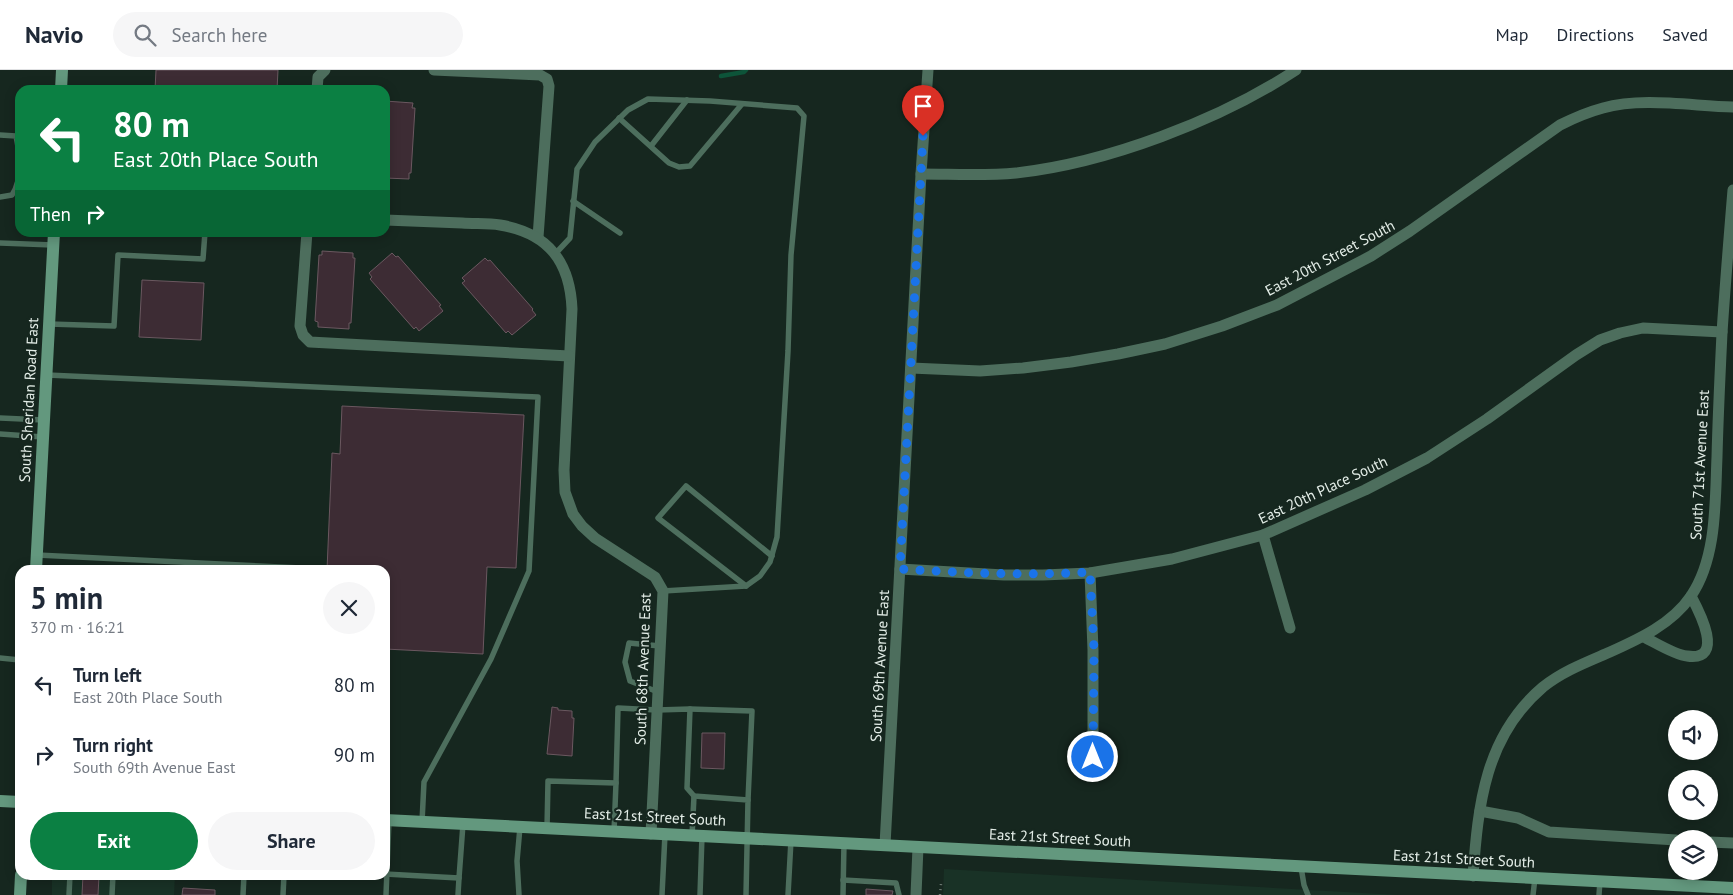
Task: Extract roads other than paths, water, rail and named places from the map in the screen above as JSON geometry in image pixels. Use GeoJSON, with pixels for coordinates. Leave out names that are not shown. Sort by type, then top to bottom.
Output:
{"type":"FeatureCollection","features":[{"type":"Feature","properties":{"kind":"main road"},"geometry":{"type":"LineString","coordinates":[[61,85],[62,70]]}},
{"type":"Feature","properties":{"kind":"main road","name":"South Sheridan Road East"},"geometry":{"type":"LineString","coordinates":[[36,565],[53,239]]}},
{"type":"Feature","properties":{"kind":"main road"},"geometry":{"type":"LineString","coordinates":[[0,802],[15,802]]}},
{"type":"Feature","properties":{"kind":"main road","name":"East 21st Street South"},"geometry":{"type":"LineString","coordinates":[[390,820],[1733,888]]}},
{"type":"Feature","properties":{"kind":"main road"},"geometry":{"type":"LineString","coordinates":[[20,895],[21,880]]}},
{"type":"Feature","properties":{"kind":"street"},"geometry":{"type":"LineString","coordinates":[[317,85],[318,77],[324,70]]}},
{"type":"Feature","properties":{"kind":"street"},"geometry":{"type":"LineString","coordinates":[[390,220],[499,224],[519,229],[538,237],[549,86],[547,79],[540,75],[434,70]]}},
{"type":"Feature","properties":{"kind":"street","name":"South 69th Avenue East"},"geometry":{"type":"LineString","coordinates":[[885,845],[920,174],[928,70]]}},
{"type":"Feature","properties":{"kind":"street"},"geometry":{"type":"LineString","coordinates":[[920,174],[992,175],[1039,170],[1126,148],[1223,111],[1296,70]]}},
{"type":"Feature","properties":{"kind":"street","name":"East 20th Street South"},"geometry":{"type":"LineString","coordinates":[[911,368],[980,371],[1071,362],[1165,344],[1222,326],[1277,305],[1372,256],[1552,130],[1580,115],[1604,107],[1629,104],[1733,107]]}},
{"type":"Feature","properties":{"kind":"street","name":"South 71st Avenue East"},"geometry":{"type":"LineString","coordinates":[[1473,876],[1483,788],[1499,746],[1516,716],[1544,686],[1568,672],[1644,637],[1668,619],[1692,596],[1706,566],[1711,542],[1722,332],[1733,190]]}},
{"type":"Feature","properties":{"kind":"street"},"geometry":{"type":"LineString","coordinates":[[306,237],[300,326],[303,335],[310,342],[569,356]]}},
{"type":"Feature","properties":{"kind":"street","name":"South 68th Avenue East"},"geometry":{"type":"LineString","coordinates":[[538,237],[555,254],[568,277],[571,290],[564,470],[565,492],[573,514],[582,526],[595,538],[655,577],[663,590],[651,834]]}},
{"type":"Feature","properties":{"kind":"street","name":"East 20th Place South"},"geometry":{"type":"LineString","coordinates":[[900,569],[1004,575],[1090,572],[1172,559],[1263,535],[1364,490],[1427,458],[1487,419],[1600,340],[1643,328],[1722,332]]}},
{"type":"Feature","properties":{"kind":"street"},"geometry":{"type":"LineString","coordinates":[[1263,535],[1290,628]]}},
{"type":"Feature","properties":{"kind":"street"},"geometry":{"type":"LineString","coordinates":[[1090,572],[1094,650],[1093,757]]}},
{"type":"Feature","properties":{"kind":"street"},"geometry":{"type":"LineString","coordinates":[[1644,637],[1686,656],[1700,655],[1706,651],[1709,639],[1702,615],[1692,596]]}},
{"type":"Feature","properties":{"kind":"street"},"geometry":{"type":"LineString","coordinates":[[1480,811],[1518,818],[1549,832],[1668,839]]}},
{"type":"Feature","properties":{"kind":"street"},"geometry":{"type":"LineString","coordinates":[[1718,842],[1733,843]]}},
{"type":"Feature","properties":{"kind":"street"},"geometry":{"type":"LineString","coordinates":[[916,895],[918,847]]}},
{"type":"Feature","properties":{"kind":"lane"},"geometry":{"type":"LineString","coordinates":[[555,254],[570,238],[577,169],[595,142],[628,110],[648,99],[687,100],[797,108],[804,116],[791,255],[778,537],[770,562],[760,576],[746,586],[663,590]]}},
{"type":"Feature","properties":{"kind":"lane"},"geometry":{"type":"LineString","coordinates":[[651,146],[687,100]]}},
{"type":"Feature","properties":{"kind":"lane"},"geometry":{"type":"LineString","coordinates":[[619,118],[669,163],[679,167],[690,166],[742,104]]}},
{"type":"Feature","properties":{"kind":"lane"},"geometry":{"type":"LineString","coordinates":[[0,136],[15,136]]}},
{"type":"Feature","properties":{"kind":"lane"},"geometry":{"type":"LineString","coordinates":[[0,197],[12,195],[15,191]]}},
{"type":"Feature","properties":{"kind":"lane"},"geometry":{"type":"LineString","coordinates":[[573,201],[620,233]]}},
{"type":"Feature","properties":{"kind":"lane"},"geometry":{"type":"LineString","coordinates":[[49,324],[114,326],[118,255],[203,260],[205,237]]}},
{"type":"Feature","properties":{"kind":"lane"},"geometry":{"type":"LineString","coordinates":[[0,243],[53,239]]}},
{"type":"Feature","properties":{"kind":"lane"},"geometry":{"type":"LineString","coordinates":[[46,374],[538,397],[529,571],[491,659],[424,782],[422,822]]}},
{"type":"Feature","properties":{"kind":"lane"},"geometry":{"type":"LineString","coordinates":[[0,418],[44,420]]}},
{"type":"Feature","properties":{"kind":"lane"},"geometry":{"type":"LineString","coordinates":[[0,434],[43,436]]}},
{"type":"Feature","properties":{"kind":"lane"},"geometry":{"type":"LineString","coordinates":[[746,586],[658,518],[686,486],[772,556]]}},
{"type":"Feature","properties":{"kind":"lane"},"geometry":{"type":"LineString","coordinates":[[37,555],[240,565]]}},
{"type":"Feature","properties":{"kind":"lane"},"geometry":{"type":"LineString","coordinates":[[658,692],[630,681],[626,662],[630,643],[660,646]]}},
{"type":"Feature","properties":{"kind":"lane"},"geometry":{"type":"LineString","coordinates":[[0,658],[15,660]]}},
{"type":"Feature","properties":{"kind":"lane"},"geometry":{"type":"LineString","coordinates":[[614,832],[618,708],[752,711],[746,895]]}},
{"type":"Feature","properties":{"kind":"lane"},"geometry":{"type":"LineString","coordinates":[[690,709],[687,788],[694,796],[700,895]]}},
{"type":"Feature","properties":{"kind":"lane"},"geometry":{"type":"LineString","coordinates":[[547,828],[548,781],[616,783]]}},
{"type":"Feature","properties":{"kind":"lane"},"geometry":{"type":"LineString","coordinates":[[694,796],[748,800]]}},
{"type":"Feature","properties":{"kind":"lane"},"geometry":{"type":"LineString","coordinates":[[458,895],[463,824]]}},
{"type":"Feature","properties":{"kind":"lane"},"geometry":{"type":"LineString","coordinates":[[519,895],[520,827]]}},
{"type":"Feature","properties":{"kind":"lane"},"geometry":{"type":"LineString","coordinates":[[662,895],[664,834]]}},
{"type":"Feature","properties":{"kind":"lane"},"geometry":{"type":"LineString","coordinates":[[788,895],[791,840]]}},
{"type":"Feature","properties":{"kind":"lane"},"geometry":{"type":"LineString","coordinates":[[843,895],[844,843]]}},
{"type":"Feature","properties":{"kind":"lane"},"geometry":{"type":"LineString","coordinates":[[1302,866],[1304,885],[1308,895]]}},
{"type":"Feature","properties":{"kind":"lane"},"geometry":{"type":"LineString","coordinates":[[390,874],[459,878]]}},
{"type":"Feature","properties":{"kind":"lane"},"geometry":{"type":"LineString","coordinates":[[1533,895],[1535,878]]}},
{"type":"Feature","properties":{"kind":"lane"},"geometry":{"type":"LineString","coordinates":[[69,895],[70,880]]}},
{"type":"Feature","properties":{"kind":"lane"},"geometry":{"type":"LineString","coordinates":[[112,895],[113,880]]}},
{"type":"Feature","properties":{"kind":"lane"},"geometry":{"type":"LineString","coordinates":[[242,895],[244,880]]}},
{"type":"Feature","properties":{"kind":"lane"},"geometry":{"type":"LineString","coordinates":[[283,895],[284,880]]}},
{"type":"Feature","properties":{"kind":"lane"},"geometry":{"type":"LineString","coordinates":[[386,880],[386,895]]}},
{"type":"Feature","properties":{"kind":"lane"},"geometry":{"type":"LineString","coordinates":[[843,880],[896,883],[899,895]]}},
{"type":"Feature","properties":{"kind":"lane"},"geometry":{"type":"LineString","coordinates":[[1599,895],[1600,881]]}},
{"type":"Feature","properties":{"kind":"waterway"},"geometry":{"type":"LineString","coordinates":[[721,76],[746,70]]}}]}
